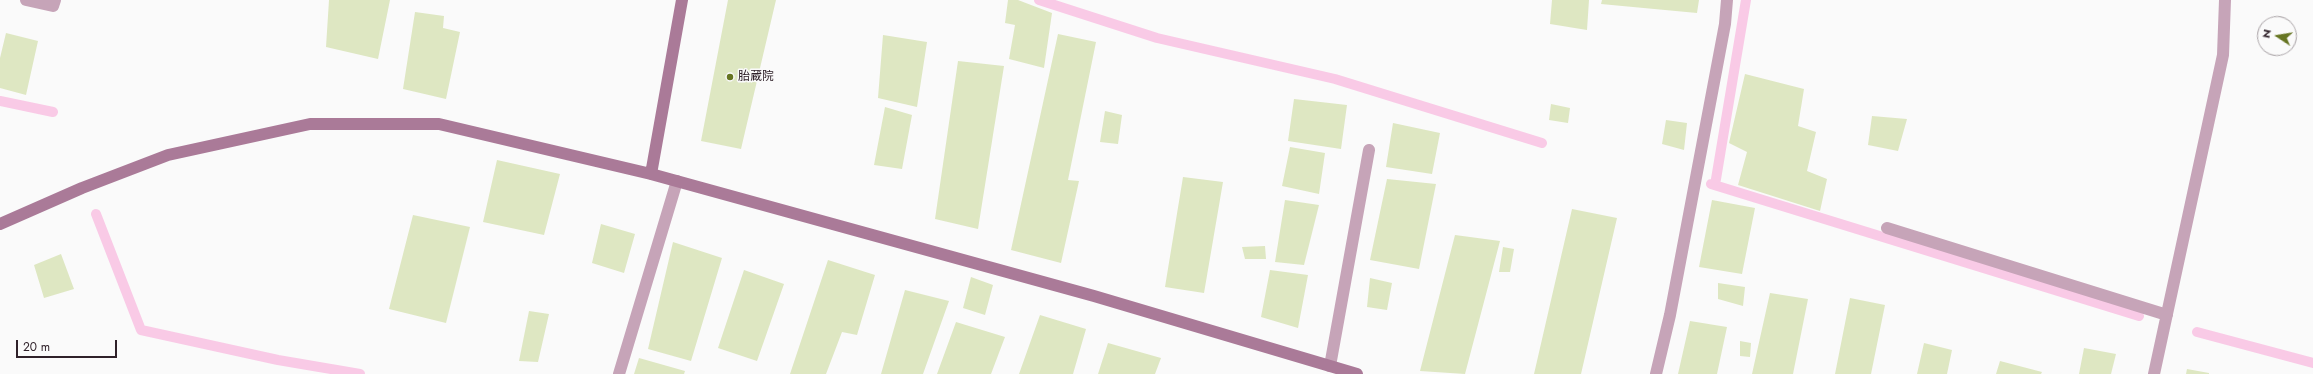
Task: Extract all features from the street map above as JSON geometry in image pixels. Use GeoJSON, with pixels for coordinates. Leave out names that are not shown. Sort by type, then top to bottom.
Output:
{"type":"FeatureCollection","features":[{"type":"Feature","properties":{"kind":"street"},"geometry":{"type":"LineString","coordinates":[[26,0],[53,6],[54,0]]}},
{"type":"Feature","properties":{"kind":"street"},"geometry":{"type":"LineString","coordinates":[[651,174],[682,0]]}},
{"type":"Feature","properties":{"kind":"street"},"geometry":{"type":"LineString","coordinates":[[1656,374],[1674,292],[1725,24],[1727,0]]}},
{"type":"Feature","properties":{"kind":"street"},"geometry":{"type":"LineString","coordinates":[[2154,374],[2223,55],[2225,0]]}},
{"type":"Feature","properties":{"kind":"street"},"geometry":{"type":"LineString","coordinates":[[0,224],[82,188],[168,155],[310,124],[439,124],[677,181],[1094,296],[1357,374]]}},
{"type":"Feature","properties":{"kind":"street"},"geometry":{"type":"LineString","coordinates":[[1330,366],[1369,150]]}},
{"type":"Feature","properties":{"kind":"street"},"geometry":{"type":"LineString","coordinates":[[619,374],[677,181]]}},
{"type":"Feature","properties":{"kind":"street"},"geometry":{"type":"LineString","coordinates":[[1887,228],[2167,314]]}},
{"type":"Feature","properties":{"kind":"building"},"geometry":{"type":"Polygon","coordinates":[[[329,0],[390,0],[378,59],[326,47],[329,0]]]}},
{"type":"Feature","properties":{"kind":"building"},"geometry":{"type":"Polygon","coordinates":[[[728,0],[776,0],[741,149],[701,141],[728,0]]]}},
{"type":"Feature","properties":{"kind":"building"},"geometry":{"type":"Polygon","coordinates":[[[1008,0],[1018,0],[1052,13],[1044,68],[1009,59],[1015,25],[1005,23],[1008,0]]]}},
{"type":"Feature","properties":{"kind":"building"},"geometry":{"type":"Polygon","coordinates":[[[1552,0],[1589,0],[1587,30],[1550,24],[1552,0]]]}},
{"type":"Feature","properties":{"kind":"building"},"geometry":{"type":"Polygon","coordinates":[[[1602,0],[1699,0],[1697,13],[1601,4],[1602,0]]]}},
{"type":"Feature","properties":{"kind":"building"},"geometry":{"type":"Polygon","coordinates":[[[415,12],[444,16],[443,28],[460,32],[446,99],[403,89],[415,12]]]}},
{"type":"Feature","properties":{"kind":"building"},"geometry":{"type":"Polygon","coordinates":[[[6,33],[38,41],[26,95],[0,88],[0,58],[6,33]]]}},
{"type":"Feature","properties":{"kind":"building"},"geometry":{"type":"Polygon","coordinates":[[[1058,34],[1096,42],[1068,180],[1079,181],[1061,263],[1011,250],[1058,34]]]}},
{"type":"Feature","properties":{"kind":"building"},"geometry":{"type":"Polygon","coordinates":[[[883,35],[927,42],[917,107],[878,98],[883,35]]]}},
{"type":"Feature","properties":{"kind":"building"},"geometry":{"type":"Polygon","coordinates":[[[958,61],[1004,66],[978,229],[935,219],[958,61]]]}},
{"type":"Feature","properties":{"kind":"building"},"geometry":{"type":"Polygon","coordinates":[[[1745,74],[1804,89],[1798,126],[1816,132],[1807,171],[1827,179],[1820,211],[1738,185],[1747,152],[1729,143],[1745,74]]]}},
{"type":"Feature","properties":{"kind":"building"},"geometry":{"type":"Polygon","coordinates":[[[1294,99],[1347,105],[1341,149],[1288,141],[1294,99]]]}},
{"type":"Feature","properties":{"kind":"building"},"geometry":{"type":"Polygon","coordinates":[[[1551,104],[1570,108],[1568,123],[1549,120],[1551,104]]]}},
{"type":"Feature","properties":{"kind":"building"},"geometry":{"type":"Polygon","coordinates":[[[885,107],[912,115],[902,169],[874,165],[885,107]]]}},
{"type":"Feature","properties":{"kind":"building"},"geometry":{"type":"Polygon","coordinates":[[[1105,111],[1122,115],[1118,144],[1100,142],[1105,111]]]}},
{"type":"Feature","properties":{"kind":"building"},"geometry":{"type":"Polygon","coordinates":[[[1872,116],[1907,119],[1898,151],[1868,145],[1872,116]]]}},
{"type":"Feature","properties":{"kind":"building"},"geometry":{"type":"Polygon","coordinates":[[[1666,120],[1687,123],[1684,150],[1662,144],[1666,120]]]}},
{"type":"Feature","properties":{"kind":"building"},"geometry":{"type":"Polygon","coordinates":[[[1393,123],[1440,133],[1432,174],[1386,167],[1393,123]]]}},
{"type":"Feature","properties":{"kind":"building"},"geometry":{"type":"Polygon","coordinates":[[[1290,147],[1325,153],[1319,194],[1282,186],[1290,147]]]}},
{"type":"Feature","properties":{"kind":"building"},"geometry":{"type":"Polygon","coordinates":[[[497,160],[560,174],[544,235],[483,222],[497,160]]]}},
{"type":"Feature","properties":{"kind":"building"},"geometry":{"type":"Polygon","coordinates":[[[1183,177],[1223,182],[1204,293],[1165,287],[1183,177]]]}},
{"type":"Feature","properties":{"kind":"building"},"geometry":{"type":"Polygon","coordinates":[[[1387,179],[1436,184],[1419,269],[1370,260],[1387,179]]]}},
{"type":"Feature","properties":{"kind":"building"},"geometry":{"type":"Polygon","coordinates":[[[1285,200],[1319,205],[1304,265],[1275,262],[1285,200]]]}},
{"type":"Feature","properties":{"kind":"building"},"geometry":{"type":"Polygon","coordinates":[[[1712,200],[1755,208],[1742,274],[1699,267],[1712,200]]]}},
{"type":"Feature","properties":{"kind":"building"},"geometry":{"type":"Polygon","coordinates":[[[1572,209],[1617,218],[1581,374],[1534,374],[1572,209]]]}},
{"type":"Feature","properties":{"kind":"building"},"geometry":{"type":"Polygon","coordinates":[[[413,215],[470,227],[446,323],[389,309],[413,215]]]}},
{"type":"Feature","properties":{"kind":"building"},"geometry":{"type":"Polygon","coordinates":[[[601,224],[635,234],[624,273],[592,263],[601,224]]]}},
{"type":"Feature","properties":{"kind":"building"},"geometry":{"type":"Polygon","coordinates":[[[1455,235],[1500,241],[1465,374],[1420,371],[1455,235]]]}},
{"type":"Feature","properties":{"kind":"building"},"geometry":{"type":"Polygon","coordinates":[[[673,242],[722,258],[691,361],[648,349],[673,242]]]}},
{"type":"Feature","properties":{"kind":"building"},"geometry":{"type":"Polygon","coordinates":[[[1265,246],[1266,259],[1245,259],[1242,247],[1265,246]]]}},
{"type":"Feature","properties":{"kind":"building"},"geometry":{"type":"Polygon","coordinates":[[[1503,247],[1514,249],[1510,272],[1499,272],[1503,247]]]}},
{"type":"Feature","properties":{"kind":"building"},"geometry":{"type":"Polygon","coordinates":[[[61,254],[74,289],[44,298],[34,265],[61,254]]]}},
{"type":"Feature","properties":{"kind":"building"},"geometry":{"type":"Polygon","coordinates":[[[828,260],[875,275],[857,335],[842,332],[826,374],[790,374],[828,260]]]}},
{"type":"Feature","properties":{"kind":"building"},"geometry":{"type":"Polygon","coordinates":[[[744,270],[784,284],[757,361],[718,348],[744,270]]]}},
{"type":"Feature","properties":{"kind":"building"},"geometry":{"type":"Polygon","coordinates":[[[1270,270],[1308,275],[1298,328],[1261,317],[1270,270]]]}},
{"type":"Feature","properties":{"kind":"building"},"geometry":{"type":"Polygon","coordinates":[[[971,277],[993,285],[985,315],[963,308],[971,277]]]}},
{"type":"Feature","properties":{"kind":"building"},"geometry":{"type":"Polygon","coordinates":[[[1370,278],[1392,283],[1387,310],[1367,307],[1370,278]]]}},
{"type":"Feature","properties":{"kind":"building"},"geometry":{"type":"Polygon","coordinates":[[[1718,283],[1745,287],[1743,306],[1718,299],[1718,283]]]}},
{"type":"Feature","properties":{"kind":"building"},"geometry":{"type":"Polygon","coordinates":[[[905,290],[949,301],[923,374],[881,374],[905,290]]]}},
{"type":"Feature","properties":{"kind":"building"},"geometry":{"type":"Polygon","coordinates":[[[1770,293],[1808,299],[1793,374],[1752,374],[1770,293]]]}},
{"type":"Feature","properties":{"kind":"building"},"geometry":{"type":"Polygon","coordinates":[[[1850,298],[1885,305],[1871,374],[1835,374],[1850,298]]]}},
{"type":"Feature","properties":{"kind":"building"},"geometry":{"type":"Polygon","coordinates":[[[529,311],[549,314],[538,362],[519,361],[529,311]]]}},
{"type":"Feature","properties":{"kind":"building"},"geometry":{"type":"Polygon","coordinates":[[[1040,315],[1086,329],[1073,374],[1019,374],[1040,315]]]}},
{"type":"Feature","properties":{"kind":"building"},"geometry":{"type":"Polygon","coordinates":[[[1690,321],[1727,327],[1717,374],[1678,374],[1690,321]]]}},
{"type":"Feature","properties":{"kind":"building"},"geometry":{"type":"Polygon","coordinates":[[[956,322],[1005,337],[991,374],[937,374],[956,322]]]}},
{"type":"Feature","properties":{"kind":"building"},"geometry":{"type":"Polygon","coordinates":[[[1740,341],[1751,343],[1750,357],[1740,356],[1740,341]]]}},
{"type":"Feature","properties":{"kind":"building"},"geometry":{"type":"Polygon","coordinates":[[[1108,343],[1161,358],[1155,374],[1098,374],[1108,343]]]}},
{"type":"Feature","properties":{"kind":"building"},"geometry":{"type":"Polygon","coordinates":[[[1924,343],[1952,350],[1947,374],[1917,374],[1924,343]]]}},
{"type":"Feature","properties":{"kind":"building"},"geometry":{"type":"Polygon","coordinates":[[[2084,348],[2116,354],[2111,374],[2079,374],[2084,348]]]}},
{"type":"Feature","properties":{"kind":"building"},"geometry":{"type":"Polygon","coordinates":[[[639,358],[685,371],[684,374],[634,374],[639,358]]]}},
{"type":"Feature","properties":{"kind":"building"},"geometry":{"type":"Polygon","coordinates":[[[2000,361],[2042,372],[2041,374],[1996,374],[2000,361]]]}},
{"type":"Feature","properties":{"kind":"building"},"geometry":{"type":"Polygon","coordinates":[[[2187,369],[2209,373],[2209,374],[2186,374],[2187,369]]]}},
{"type":"Feature","properties":{"kind":"waterway"},"geometry":{"type":"LineString","coordinates":[[1039,0],[1157,38],[1335,79],[1542,143]]}},
{"type":"Feature","properties":{"kind":"waterway"},"geometry":{"type":"LineString","coordinates":[[1715,185],[1746,0]]}},
{"type":"Feature","properties":{"kind":"waterway"},"geometry":{"type":"LineString","coordinates":[[0,101],[53,112]]}},
{"type":"Feature","properties":{"kind":"waterway"},"geometry":{"type":"LineString","coordinates":[[1711,184],[2139,316]]}},
{"type":"Feature","properties":{"kind":"waterway"},"geometry":{"type":"LineString","coordinates":[[96,214],[141,330],[278,360],[360,374]]}},
{"type":"Feature","properties":{"kind":"waterway"},"geometry":{"type":"LineString","coordinates":[[2197,332],[2313,363]]}},
{"type":"Feature","properties":{"kind":"place","name":"胎蔵院"},"geometry":{"type":"Point","coordinates":[730,77]}}]}
